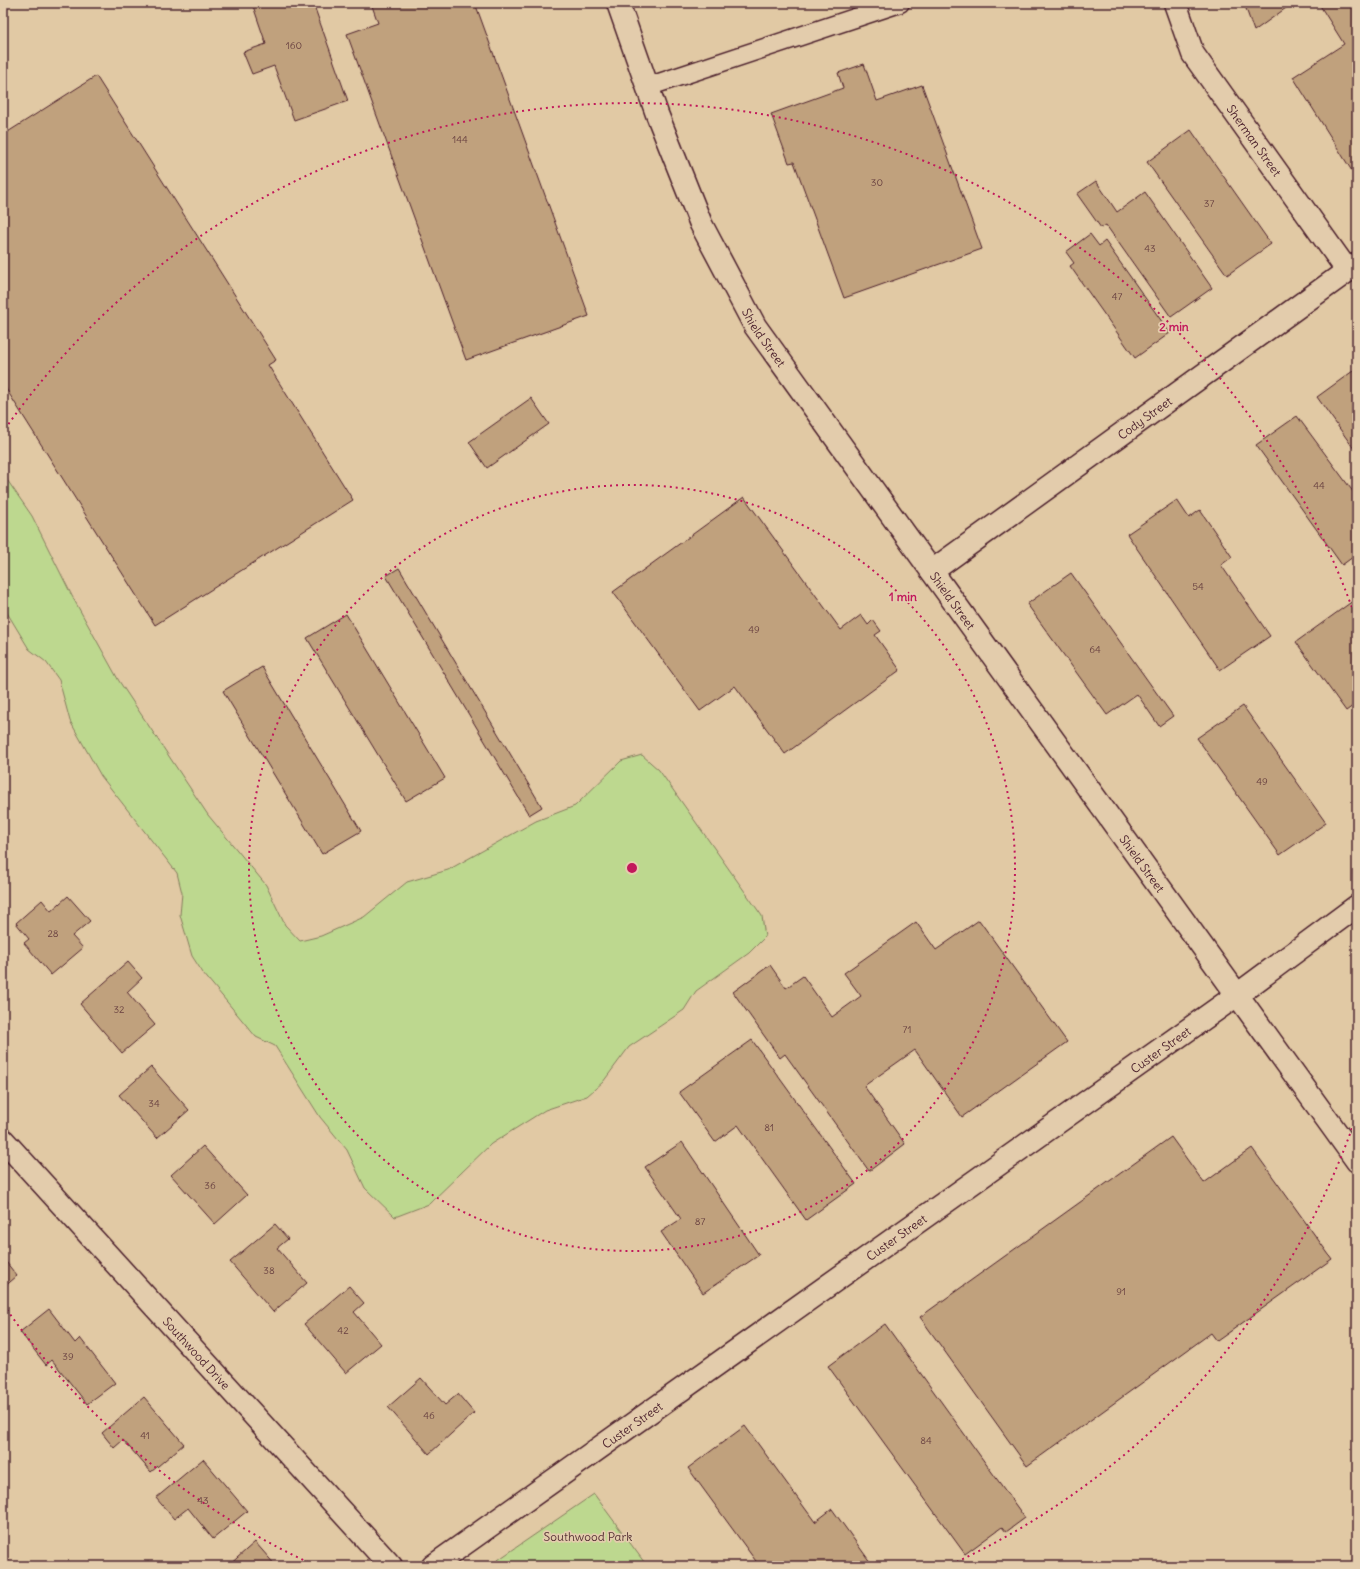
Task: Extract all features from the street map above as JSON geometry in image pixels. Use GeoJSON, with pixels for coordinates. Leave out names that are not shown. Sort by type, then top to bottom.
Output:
{"type":"FeatureCollection","features":[{"type":"Feature","properties":{"kind":"street","name":"Shield Street"},"geometry":{"type":"LineString","coordinates":[[618,3],[647,87],[701,224],[755,326],[1357,1161]]}},
{"type":"Feature","properties":{"kind":"street","name":"Sherman Street"},"geometry":{"type":"LineString","coordinates":[[1175,3],[1193,54],[1352,267]]}},
{"type":"Feature","properties":{"kind":"street","name":"Cody Street"},"geometry":{"type":"LineString","coordinates":[[932,571],[1352,267]]}},
{"type":"Feature","properties":{"kind":"street","name":"Custer Street"},"geometry":{"type":"LineString","coordinates":[[433,1566],[1237,996],[1357,906]]}},
{"type":"Feature","properties":{"kind":"street","name":"Southwood Drive"},"geometry":{"type":"LineString","coordinates":[[3,1140],[391,1566]]}},
{"type":"Feature","properties":{"kind":"lane"},"geometry":{"type":"LineString","coordinates":[[647,87],[900,3]]}},
{"type":"Feature","properties":{"kind":"green space"},"geometry":{"type":"Polygon","coordinates":[[[3,474],[32,516],[72,596],[119,681],[208,815],[266,885],[285,925],[300,941],[321,936],[364,917],[407,882],[448,870],[536,821],[575,806],[621,761],[642,755],[659,770],[762,916],[765,937],[749,953],[696,991],[684,1010],[629,1047],[603,1082],[587,1096],[545,1110],[491,1144],[429,1204],[395,1217],[365,1188],[347,1150],[320,1117],[275,1046],[256,1037],[203,973],[192,956],[180,915],[182,893],[177,873],[101,776],[70,721],[59,680],[46,662],[29,649],[3,606],[3,474]]]}},
{"type":"Feature","properties":{"kind":"green space","name":"Southwood Park"},"geometry":{"type":"Polygon","coordinates":[[[594,1494],[647,1566],[490,1566],[492,1564],[594,1494]]]}},
{"type":"Feature","properties":{"kind":"green space"},"geometry":{"type":"Polygon","coordinates":[[[149,1562],[155,1566],[125,1566],[128,1564],[149,1562]]]}},
{"type":"Feature","properties":{"kind":"building"},"geometry":{"type":"Polygon","coordinates":[[[252,3],[313,3],[348,101],[294,120],[274,66],[252,74],[243,52],[266,44],[252,3]]]}},
{"type":"Feature","properties":{"kind":"building"},"geometry":{"type":"Polygon","coordinates":[[[371,3],[475,3],[589,316],[466,360],[347,34],[378,23],[371,3]]]}},
{"type":"Feature","properties":{"kind":"building"},"geometry":{"type":"Polygon","coordinates":[[[1244,3],[1293,3],[1254,31],[1244,3]]]}},
{"type":"Feature","properties":{"kind":"building"},"geometry":{"type":"Polygon","coordinates":[[[1357,3],[1357,179],[1293,77],[1344,44],[1319,4],[1357,3]]]}},
{"type":"Feature","properties":{"kind":"building"},"geometry":{"type":"Polygon","coordinates":[[[864,64],[877,101],[922,85],[982,249],[844,298],[794,162],[789,163],[771,114],[843,88],[838,73],[864,64]]]}},
{"type":"Feature","properties":{"kind":"building"},"geometry":{"type":"Polygon","coordinates":[[[96,76],[276,360],[268,365],[353,500],[155,625],[3,384],[3,135],[96,76]]]}},
{"type":"Feature","properties":{"kind":"building"},"geometry":{"type":"Polygon","coordinates":[[[1191,130],[1271,244],[1227,275],[1147,162],[1191,130]]]}},
{"type":"Feature","properties":{"kind":"building"},"geometry":{"type":"Polygon","coordinates":[[[1096,181],[1117,212],[1145,192],[1212,288],[1171,317],[1106,225],[1101,228],[1077,194],[1096,181]]]}},
{"type":"Feature","properties":{"kind":"building"},"geometry":{"type":"Polygon","coordinates":[[[1090,234],[1099,246],[1105,241],[1170,333],[1135,358],[1070,266],[1074,263],[1066,252],[1090,234]]]}},
{"type":"Feature","properties":{"kind":"building"},"geometry":{"type":"Polygon","coordinates":[[[1357,368],[1357,453],[1317,397],[1357,368]]]}},
{"type":"Feature","properties":{"kind":"building"},"geometry":{"type":"Polygon","coordinates":[[[531,398],[549,424],[487,468],[469,442],[531,398]]]}},
{"type":"Feature","properties":{"kind":"building"},"geometry":{"type":"Polygon","coordinates":[[[1297,416],[1357,497],[1357,554],[1342,565],[1256,445],[1297,416]]]}},
{"type":"Feature","properties":{"kind":"building"},"geometry":{"type":"Polygon","coordinates":[[[744,497],[841,630],[861,615],[868,625],[873,620],[881,631],[875,635],[900,670],[785,754],[735,686],[700,711],[613,592],[744,497]]]}},
{"type":"Feature","properties":{"kind":"building"},"geometry":{"type":"Polygon","coordinates":[[[1177,500],[1189,518],[1200,510],[1232,557],[1221,565],[1270,636],[1220,670],[1127,534],[1177,500]]]}},
{"type":"Feature","properties":{"kind":"building"},"geometry":{"type":"Polygon","coordinates":[[[399,568],[542,807],[529,815],[386,576],[399,568]]]}},
{"type":"Feature","properties":{"kind":"building"},"geometry":{"type":"Polygon","coordinates":[[[1071,573],[1173,716],[1159,726],[1137,694],[1107,715],[1027,604],[1071,573]]]}},
{"type":"Feature","properties":{"kind":"building"},"geometry":{"type":"Polygon","coordinates":[[[1357,598],[1357,703],[1346,711],[1296,642],[1357,598]]]}},
{"type":"Feature","properties":{"kind":"building"},"geometry":{"type":"Polygon","coordinates":[[[346,614],[445,778],[406,801],[307,638],[346,614]]]}},
{"type":"Feature","properties":{"kind":"building"},"geometry":{"type":"Polygon","coordinates":[[[262,667],[361,831],[322,854],[223,691],[262,667]]]}},
{"type":"Feature","properties":{"kind":"building"},"geometry":{"type":"Polygon","coordinates":[[[1243,706],[1326,823],[1280,855],[1197,738],[1243,706]]]}},
{"type":"Feature","properties":{"kind":"building"},"geometry":{"type":"Polygon","coordinates":[[[68,896],[90,921],[72,936],[83,948],[51,975],[24,943],[29,939],[16,923],[42,900],[51,911],[68,896]]]}},
{"type":"Feature","properties":{"kind":"building"},"geometry":{"type":"Polygon","coordinates":[[[979,920],[1067,1042],[962,1117],[915,1050],[864,1086],[905,1144],[869,1171],[785,1054],[780,1058],[733,992],[770,965],[786,988],[803,976],[832,1017],[861,996],[844,973],[916,922],[936,950],[979,920]]]}},
{"type":"Feature","properties":{"kind":"building"},"geometry":{"type":"Polygon","coordinates":[[[128,962],[142,978],[127,992],[155,1025],[122,1053],[80,1004],[128,962]]]}},
{"type":"Feature","properties":{"kind":"building"},"geometry":{"type":"Polygon","coordinates":[[[752,1040],[856,1184],[806,1220],[738,1125],[715,1142],[679,1092],[752,1040]]]}},
{"type":"Feature","properties":{"kind":"building"},"geometry":{"type":"Polygon","coordinates":[[[151,1067],[189,1110],[157,1138],[119,1095],[151,1067]]]}},
{"type":"Feature","properties":{"kind":"building"},"geometry":{"type":"Polygon","coordinates":[[[1171,1137],[1204,1183],[1252,1148],[1332,1259],[1217,1341],[1211,1333],[1027,1466],[920,1317],[1171,1137]]]}},
{"type":"Feature","properties":{"kind":"building"},"geometry":{"type":"Polygon","coordinates":[[[682,1142],[759,1255],[703,1293],[661,1232],[681,1219],[645,1167],[682,1142]]]}},
{"type":"Feature","properties":{"kind":"building"},"geometry":{"type":"Polygon","coordinates":[[[203,1146],[247,1195],[215,1224],[171,1175],[203,1146]]]}},
{"type":"Feature","properties":{"kind":"building"},"geometry":{"type":"Polygon","coordinates":[[[275,1224],[288,1239],[277,1248],[307,1283],[273,1312],[230,1262],[275,1224]]]}},
{"type":"Feature","properties":{"kind":"building"},"geometry":{"type":"Polygon","coordinates":[[[3,1258],[17,1276],[3,1288],[3,1258]]]}},
{"type":"Feature","properties":{"kind":"building"},"geometry":{"type":"Polygon","coordinates":[[[349,1286],[364,1303],[354,1312],[381,1344],[346,1373],[304,1324],[349,1286]]]}},
{"type":"Feature","properties":{"kind":"building"},"geometry":{"type":"Polygon","coordinates":[[[49,1309],[75,1343],[80,1338],[115,1383],[87,1404],[52,1360],[46,1365],[20,1332],[49,1309]]]}},
{"type":"Feature","properties":{"kind":"building"},"geometry":{"type":"Polygon","coordinates":[[[885,1324],[1025,1518],[1006,1532],[1002,1527],[965,1554],[828,1366],[885,1324]]]}},
{"type":"Feature","properties":{"kind":"building"},"geometry":{"type":"Polygon","coordinates":[[[421,1378],[445,1405],[458,1394],[474,1413],[429,1454],[388,1407],[421,1378]]]}},
{"type":"Feature","properties":{"kind":"building"},"geometry":{"type":"Polygon","coordinates":[[[144,1397],[184,1444],[151,1472],[123,1440],[114,1448],[102,1433],[144,1397]]]}},
{"type":"Feature","properties":{"kind":"building"},"geometry":{"type":"Polygon","coordinates":[[[745,1426],[815,1522],[832,1509],[873,1566],[755,1566],[758,1564],[688,1468],[745,1426]]]}},
{"type":"Feature","properties":{"kind":"building"},"geometry":{"type":"Polygon","coordinates":[[[203,1459],[247,1511],[213,1539],[188,1508],[174,1519],[156,1498],[203,1459]]]}},
{"type":"Feature","properties":{"kind":"building"},"geometry":{"type":"Polygon","coordinates":[[[255,1542],[276,1566],[228,1566],[255,1542]]]}}]}
